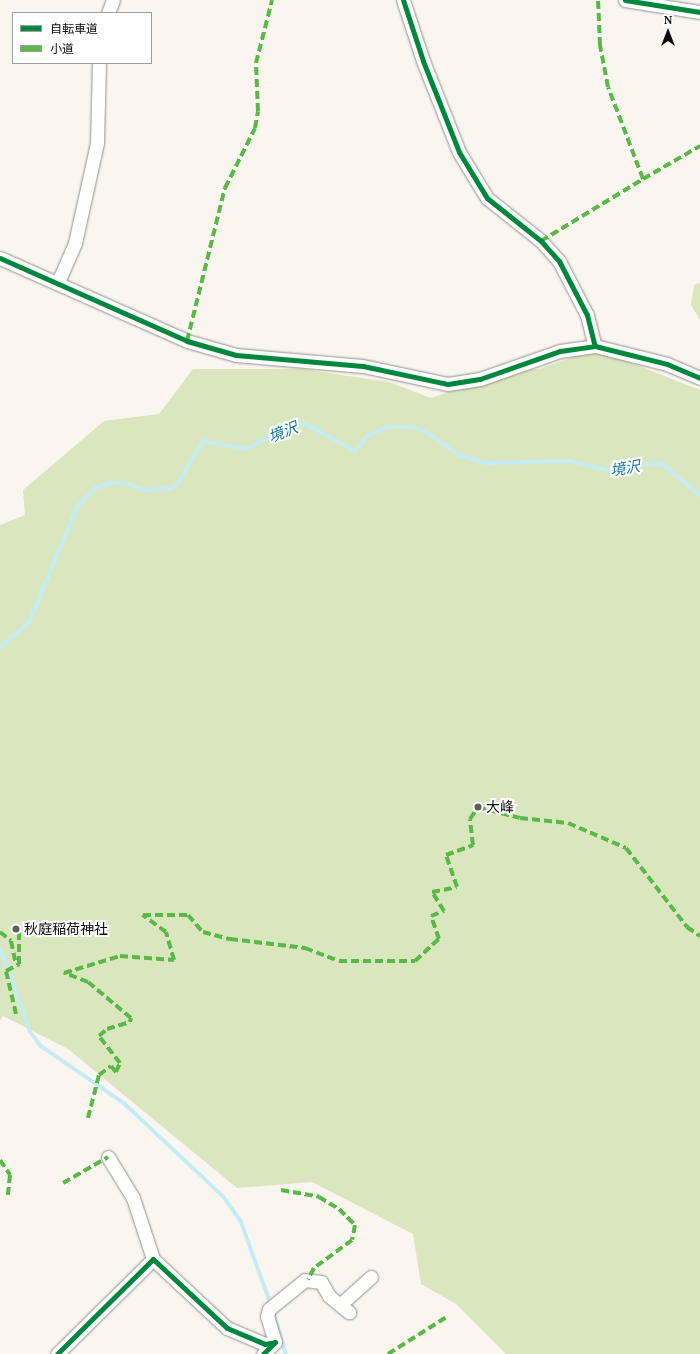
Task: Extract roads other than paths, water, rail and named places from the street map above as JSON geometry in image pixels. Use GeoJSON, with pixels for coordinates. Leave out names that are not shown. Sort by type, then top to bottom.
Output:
{"type":"FeatureCollection","features":[{"type":"Feature","properties":{"kind":"street"},"geometry":{"type":"LineString","coordinates":[[108,12],[113,0]]}},
{"type":"Feature","properties":{"kind":"street"},"geometry":{"type":"LineString","coordinates":[[403,0],[423,61],[459,152],[487,198],[541,241],[559,261],[587,315],[595,346]]}},
{"type":"Feature","properties":{"kind":"street"},"geometry":{"type":"LineString","coordinates":[[625,0],[700,12]]}},
{"type":"Feature","properties":{"kind":"street"},"geometry":{"type":"LineString","coordinates":[[58,282],[75,243],[96,150],[99,64]]}},
{"type":"Feature","properties":{"kind":"street"},"geometry":{"type":"LineString","coordinates":[[0,258],[210,349],[363,366],[434,383],[480,378],[560,351],[595,346],[667,364],[700,378]]}},
{"type":"Feature","properties":{"kind":"street"},"geometry":{"type":"LineString","coordinates":[[108,1156],[135,1204],[153,1259],[227,1328],[265,1344],[275,1342]]}},
{"type":"Feature","properties":{"kind":"street"},"geometry":{"type":"LineString","coordinates":[[58,1354],[153,1259]]}},
{"type":"Feature","properties":{"kind":"street"},"geometry":{"type":"LineString","coordinates":[[275,1342],[267,1316],[269,1310],[278,1299],[305,1280],[317,1280],[332,1299],[346,1307],[369,1284]]}},
{"type":"Feature","properties":{"kind":"street"},"geometry":{"type":"LineString","coordinates":[[263,1354],[275,1342]]}},
{"type":"Feature","properties":{"kind":"waterway","name":"境沢"},"geometry":{"type":"LineString","coordinates":[[0,647],[29,623],[77,507],[94,489],[109,483],[128,484],[144,490],[169,489],[177,485],[203,441],[246,449],[292,426],[306,424],[355,451],[367,436],[388,427],[412,427],[426,432],[459,455],[485,463],[570,461],[610,471],[638,464],[663,464],[700,495]]}},
{"type":"Feature","properties":{"kind":"waterway"},"geometry":{"type":"LineString","coordinates":[[0,948],[30,1031],[41,1046],[124,1103],[223,1196],[241,1221],[271,1304]]}},
{"type":"Feature","properties":{"kind":"waterway"},"geometry":{"type":"LineString","coordinates":[[273,1310],[286,1354]]}},
{"type":"Feature","properties":{"kind":"place","name":"大峰"},"geometry":{"type":"Point","coordinates":[478,807]}},
{"type":"Feature","properties":{"kind":"place","name":"秋庭稲荷神社"},"geometry":{"type":"Point","coordinates":[16,929]}}]}
